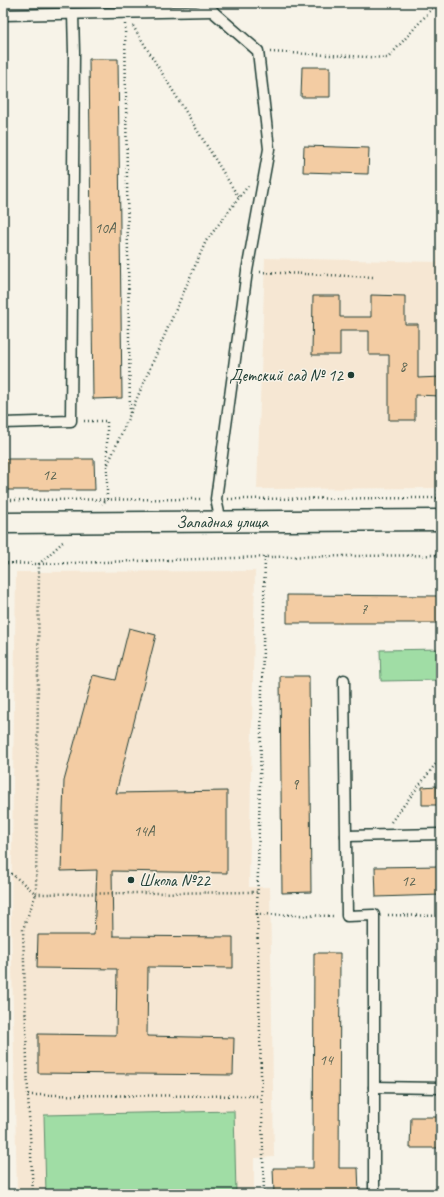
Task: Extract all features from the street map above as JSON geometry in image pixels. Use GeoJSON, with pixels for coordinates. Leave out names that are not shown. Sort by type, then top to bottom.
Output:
{"type":"FeatureCollection","features":[{"type":"Feature","properties":{"kind":"street","name":"Западная улица"},"geometry":{"type":"LineString","coordinates":[[3,523],[441,520]]}},
{"type":"Feature","properties":{"kind":"lane"},"geometry":{"type":"LineString","coordinates":[[203,3],[258,51],[269,149],[247,271],[216,499],[221,522]]}},
{"type":"Feature","properties":{"kind":"lane"},"geometry":{"type":"LineString","coordinates":[[3,15],[213,11]]}},
{"type":"Feature","properties":{"kind":"lane"},"geometry":{"type":"LineString","coordinates":[[3,423],[71,421],[74,60],[72,14]]}},
{"type":"Feature","properties":{"kind":"lane"},"geometry":{"type":"LineString","coordinates":[[344,680],[347,916],[374,915],[374,1194]]}},
{"type":"Feature","properties":{"kind":"lane"},"geometry":{"type":"LineString","coordinates":[[346,836],[441,834]]}},
{"type":"Feature","properties":{"kind":"lane"},"geometry":{"type":"LineString","coordinates":[[374,1087],[441,1088]]}},
{"type":"Feature","properties":{"kind":"path"},"geometry":{"type":"LineString","coordinates":[[258,51],[388,58],[437,3]]}},
{"type":"Feature","properties":{"kind":"path"},"geometry":{"type":"LineString","coordinates":[[125,13],[239,198]]}},
{"type":"Feature","properties":{"kind":"path"},"geometry":{"type":"LineString","coordinates":[[125,13],[130,414]]}},
{"type":"Feature","properties":{"kind":"path"},"geometry":{"type":"LineString","coordinates":[[107,467],[206,241],[248,186]]}},
{"type":"Feature","properties":{"kind":"path"},"geometry":{"type":"LineString","coordinates":[[247,271],[374,277]]}},
{"type":"Feature","properties":{"kind":"path"},"geometry":{"type":"LineString","coordinates":[[3,500],[439,498],[440,418]]}},
{"type":"Feature","properties":{"kind":"path"},"geometry":{"type":"LineString","coordinates":[[71,421],[107,420],[107,499]]}},
{"type":"Feature","properties":{"kind":"path"},"geometry":{"type":"LineString","coordinates":[[3,563],[39,564],[265,557],[441,555]]}},
{"type":"Feature","properties":{"kind":"path"},"geometry":{"type":"LineString","coordinates":[[264,1194],[257,892],[265,557]]}},
{"type":"Feature","properties":{"kind":"path"},"geometry":{"type":"LineString","coordinates":[[33,1194],[28,1095],[23,929],[36,894],[39,564]]}},
{"type":"Feature","properties":{"kind":"path"},"geometry":{"type":"LineString","coordinates":[[381,835],[441,757]]}},
{"type":"Feature","properties":{"kind":"path"},"geometry":{"type":"LineString","coordinates":[[3,873],[12,874],[36,894],[257,892]]}},
{"type":"Feature","properties":{"kind":"path"},"geometry":{"type":"LineString","coordinates":[[257,914],[347,916]]}},
{"type":"Feature","properties":{"kind":"path"},"geometry":{"type":"LineString","coordinates":[[374,915],[441,916]]}},
{"type":"Feature","properties":{"kind":"path"},"geometry":{"type":"LineString","coordinates":[[28,1095],[262,1096]]}},
{"type":"Feature","properties":{"kind":"shaded area","name":"Детский сад № 12"},"geometry":{"type":"Polygon","coordinates":[[[441,87],[441,488],[257,489],[265,258],[437,262],[441,87]]]}},
{"type":"Feature","properties":{"kind":"shaded area","name":"Школа №22"},"geometry":{"type":"Polygon","coordinates":[[[255,571],[249,887],[270,887],[274,1157],[254,1158],[254,1194],[17,1194],[11,919],[16,572],[255,571]]]}},
{"type":"Feature","properties":{"kind":"green space"},"geometry":{"type":"Polygon","coordinates":[[[441,649],[441,680],[381,681],[380,650],[441,649]]]}},
{"type":"Feature","properties":{"kind":"green space"},"geometry":{"type":"Polygon","coordinates":[[[234,1111],[236,1193],[46,1194],[44,1115],[234,1111]]]}},
{"type":"Feature","properties":{"kind":"building"},"geometry":{"type":"Polygon","coordinates":[[[89,59],[118,59],[122,398],[93,399],[89,59]]]}},
{"type":"Feature","properties":{"kind":"building"},"geometry":{"type":"Polygon","coordinates":[[[302,67],[330,67],[330,97],[301,97],[302,67]]]}},
{"type":"Feature","properties":{"kind":"building"},"geometry":{"type":"Polygon","coordinates":[[[304,146],[369,148],[368,174],[303,172],[304,146]]]}},
{"type":"Feature","properties":{"kind":"building"},"geometry":{"type":"Polygon","coordinates":[[[371,295],[405,296],[405,324],[418,324],[418,378],[441,377],[441,396],[415,395],[415,420],[389,420],[389,355],[369,355],[369,331],[340,331],[340,355],[312,355],[313,296],[340,296],[340,317],[371,317],[371,295]]]}},
{"type":"Feature","properties":{"kind":"building"},"geometry":{"type":"Polygon","coordinates":[[[3,459],[94,459],[95,490],[3,490],[3,459]]]}},
{"type":"Feature","properties":{"kind":"building"},"geometry":{"type":"Polygon","coordinates":[[[287,595],[441,596],[441,623],[287,623],[287,595]]]}},
{"type":"Feature","properties":{"kind":"building"},"geometry":{"type":"Polygon","coordinates":[[[129,628],[156,635],[116,793],[227,791],[227,873],[112,871],[113,936],[233,937],[233,968],[148,967],[147,1036],[234,1038],[233,1075],[38,1073],[38,1034],[116,1035],[117,969],[37,968],[38,935],[94,935],[97,870],[61,871],[64,781],[93,675],[116,680],[129,628]]]}},
{"type":"Feature","properties":{"kind":"building"},"geometry":{"type":"Polygon","coordinates":[[[280,676],[309,676],[311,892],[282,893],[280,676]]]}},
{"type":"Feature","properties":{"kind":"building"},"geometry":{"type":"Polygon","coordinates":[[[437,786],[438,805],[422,805],[422,787],[437,786]]]}},
{"type":"Feature","properties":{"kind":"building"},"geometry":{"type":"Polygon","coordinates":[[[441,866],[441,895],[376,897],[375,867],[441,866]]]}},
{"type":"Feature","properties":{"kind":"building"},"geometry":{"type":"Polygon","coordinates":[[[314,953],[340,953],[339,1168],[358,1168],[359,1194],[274,1194],[273,1168],[313,1168],[314,953]]]}},
{"type":"Feature","properties":{"kind":"building"},"geometry":{"type":"Polygon","coordinates":[[[411,1117],[441,1117],[441,1148],[410,1148],[411,1117]]]}},
{"type":"Feature","properties":{"kind":"place","name":"Детский сад № 12"},"geometry":{"type":"Point","coordinates":[351,375]}},
{"type":"Feature","properties":{"kind":"place","name":"Школа №22"},"geometry":{"type":"Point","coordinates":[131,880]}}]}
